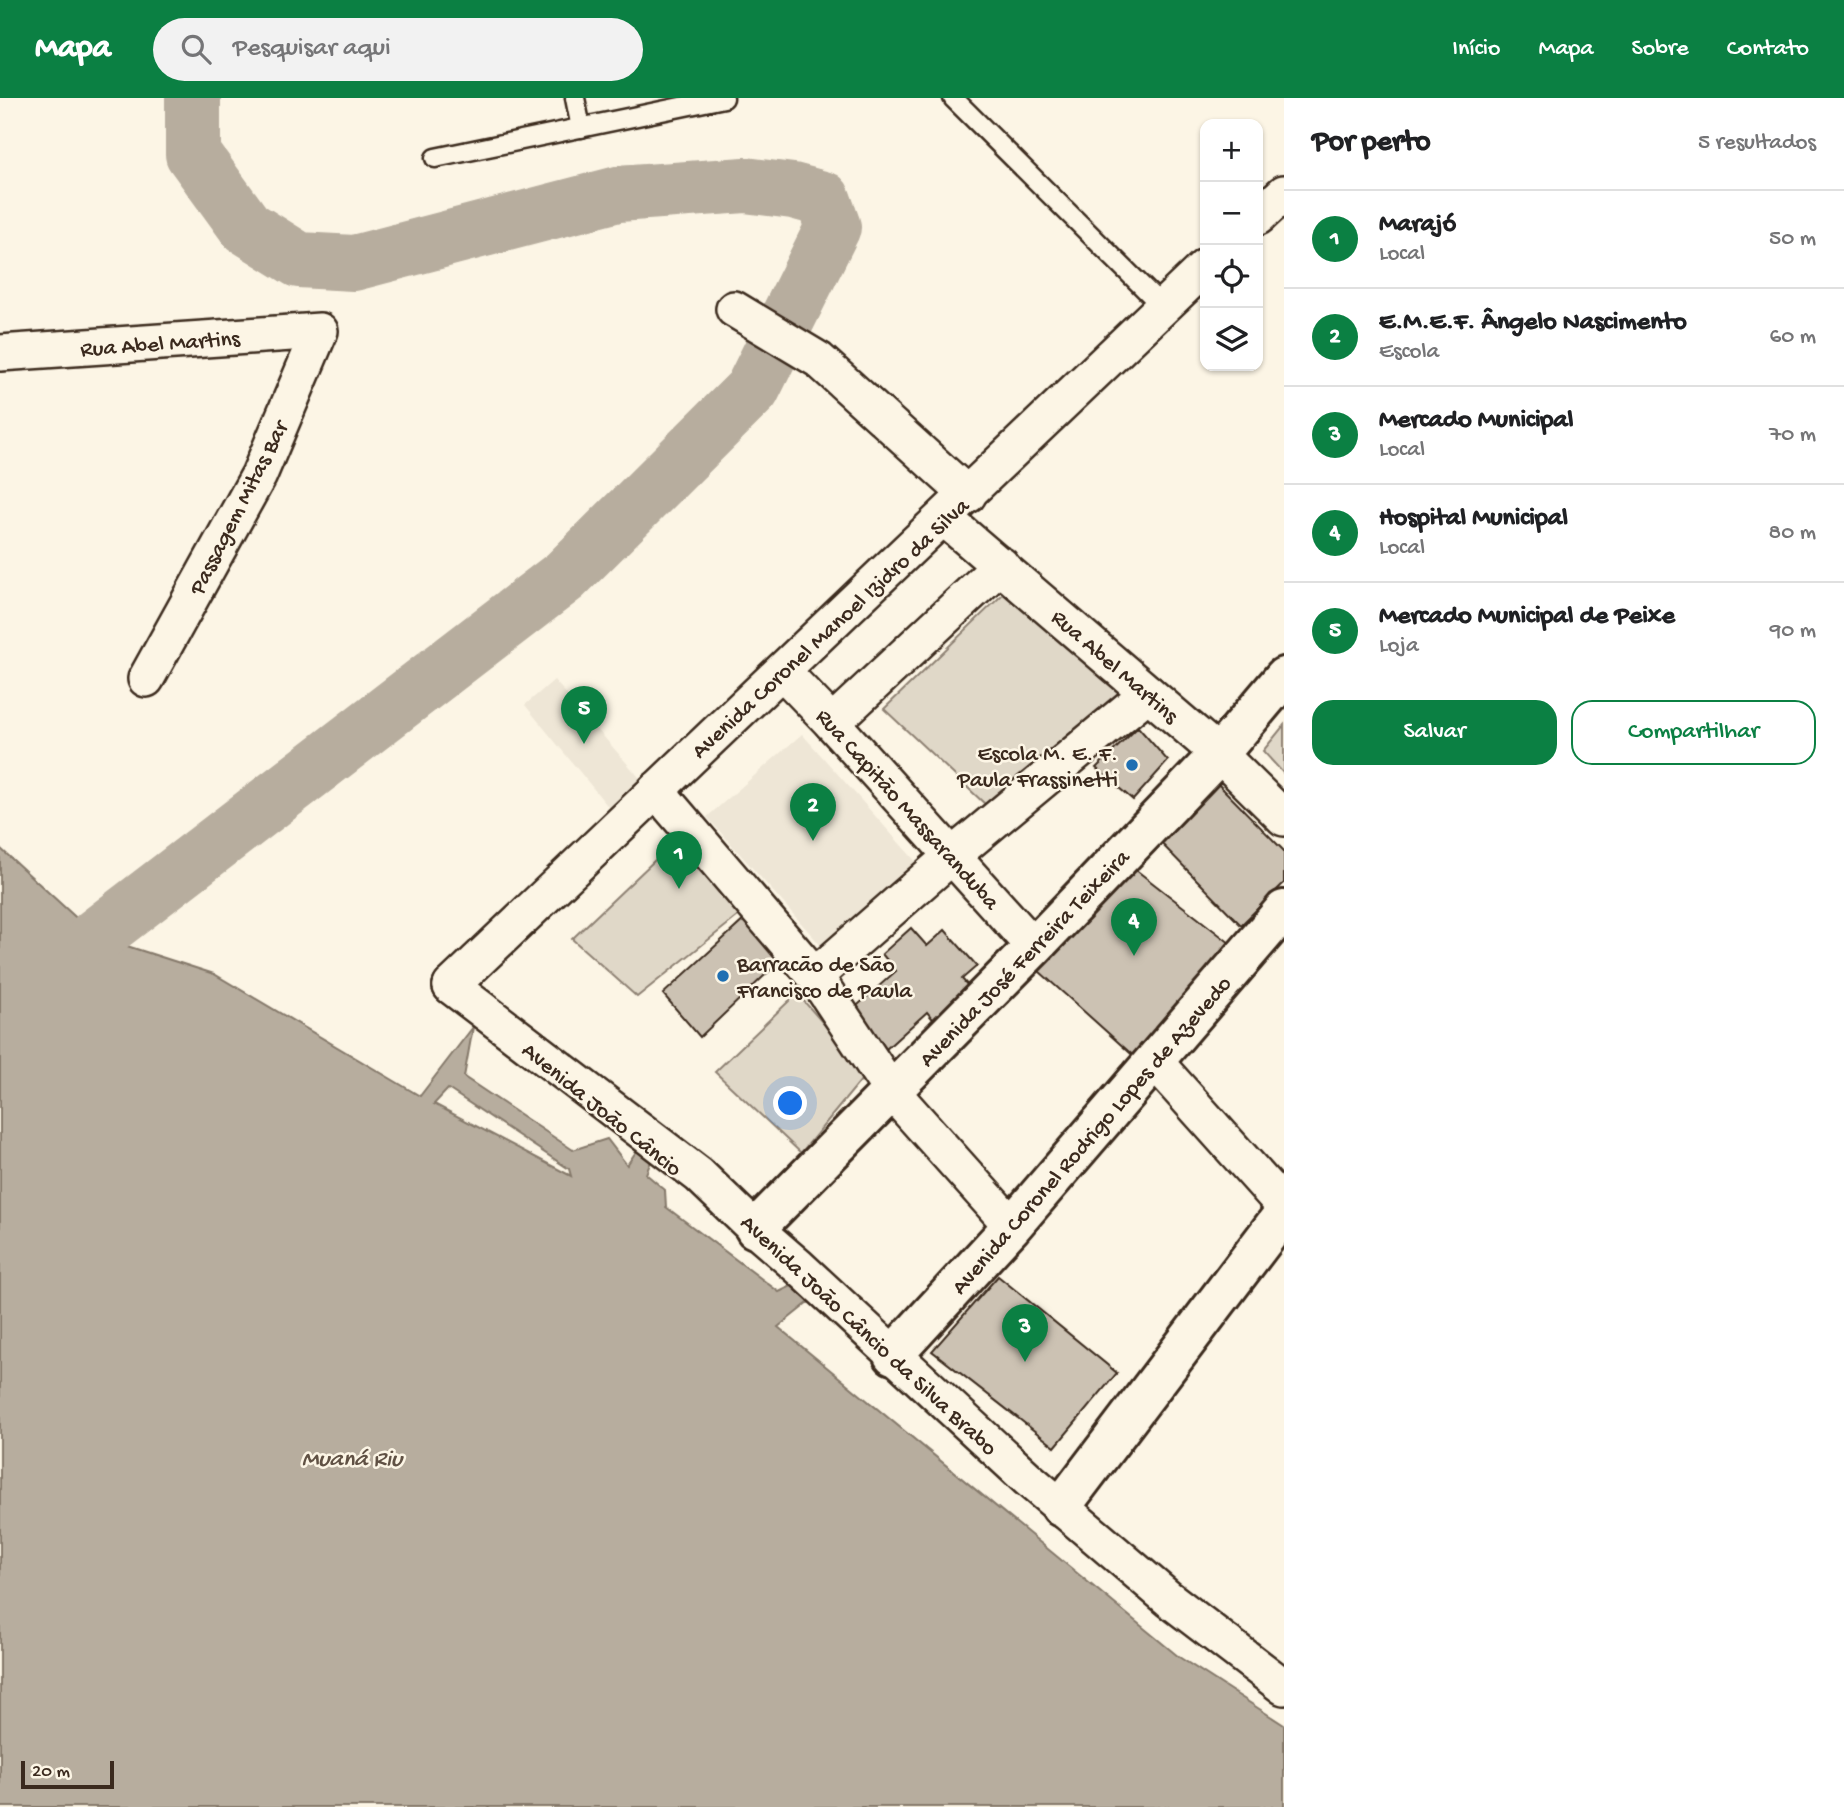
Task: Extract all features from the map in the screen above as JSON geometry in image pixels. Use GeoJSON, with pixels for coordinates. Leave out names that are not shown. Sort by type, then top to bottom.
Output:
{"type":"FeatureCollection","features":[{"type":"Feature","properties":{"kind":"street"},"geometry":{"type":"LineString","coordinates":[[1263,213],[1284,193]]}},
{"type":"Feature","properties":{"kind":"street","name":"Avenida Coronel Manoel Izidro da Silva"},"geometry":{"type":"LineString","coordinates":[[452,986],[1200,272]]}},
{"type":"Feature","properties":{"kind":"street","name":"Rua Abel Martins"},"geometry":{"type":"LineString","coordinates":[[734,309],[819,360],[956,506],[1001,565],[1219,754],[1284,818]]}},
{"type":"Feature","properties":{"kind":"street","name":"Rua Abel Martins"},"geometry":{"type":"LineString","coordinates":[[0,353],[320,331]]}},
{"type":"Feature","properties":{"kind":"street","name":"Passagem Mitas Bar"},"geometry":{"type":"LineString","coordinates":[[146,679],[259,475],[320,331]]}},
{"type":"Feature","properties":{"kind":"street"},"geometry":{"type":"LineString","coordinates":[[832,723],[1001,565]]}},
{"type":"Feature","properties":{"kind":"street","name":"Rua Capitão Massaranduba"},"geometry":{"type":"LineString","coordinates":[[782,671],[953,855],[1034,947]]}},
{"type":"Feature","properties":{"kind":"street","name":"Avenida José Ferreira Teixeira"},"geometry":{"type":"LineString","coordinates":[[755,1229],[1034,947],[1219,754],[1284,677]]}},
{"type":"Feature","properties":{"kind":"street"},"geometry":{"type":"LineString","coordinates":[[815,976],[953,855],[1148,693]]}},
{"type":"Feature","properties":{"kind":"street"},"geometry":{"type":"LineString","coordinates":[[656,790],[815,976],[892,1091],[1012,1226]]}},
{"type":"Feature","properties":{"kind":"street","name":"Avenida Coronel Rodrigo Lopes de Azevedo"},"geometry":{"type":"LineString","coordinates":[[893,1355],[1012,1226],[1284,911]]}},
{"type":"Feature","properties":{"kind":"street","name":"Avenida João Câncio"},"geometry":{"type":"LineString","coordinates":[[452,986],[755,1229]]}},
{"type":"Feature","properties":{"kind":"street"},"geometry":{"type":"LineString","coordinates":[[1155,1062],[1284,1206]]}},
{"type":"Feature","properties":{"kind":"street"},"geometry":{"type":"LineString","coordinates":[[1061,1507],[1284,1213]]}},
{"type":"Feature","properties":{"kind":"street","name":"Avenida João Câncio da Silva Brabo"},"geometry":{"type":"LineString","coordinates":[[755,1229],[1061,1507],[1169,1599],[1284,1687]]}},
{"type":"Feature","properties":{"kind":"lane"},"geometry":{"type":"LineString","coordinates":[[575,98],[581,128]]}},
{"type":"Feature","properties":{"kind":"lane"},"geometry":{"type":"LineString","coordinates":[[435,158],[724,98]]}},
{"type":"Feature","properties":{"kind":"lane"},"geometry":{"type":"LineString","coordinates":[[953,98],[1163,307]]}},
{"type":"Feature","properties":{"kind":"shaded area"},"geometry":{"type":"Polygon","coordinates":[[[1004,593],[1129,696],[1002,820],[884,709],[1004,593]]]}},
{"type":"Feature","properties":{"kind":"shaded area"},"geometry":{"type":"Polygon","coordinates":[[[554,680],[645,784],[615,815],[525,705],[554,680]]]}},
{"type":"Feature","properties":{"kind":"shaded area"},"geometry":{"type":"Polygon","coordinates":[[[1284,725],[1284,774],[1263,751],[1284,725]]]}},
{"type":"Feature","properties":{"kind":"shaded area"},"geometry":{"type":"Polygon","coordinates":[[[802,734],[919,865],[824,949],[707,817],[802,734]]]}},
{"type":"Feature","properties":{"kind":"shaded area"},"geometry":{"type":"Polygon","coordinates":[[[675,841],[742,913],[637,997],[572,939],[675,841]]]}},
{"type":"Feature","properties":{"kind":"shaded area"},"geometry":{"type":"Polygon","coordinates":[[[815,976],[801,998],[867,1073],[801,1153],[715,1072],[815,976]]]}},
{"type":"Feature","properties":{"kind":"water","name":"Muaná Riu"},"geometry":{"type":"Polygon","coordinates":[[[0,848],[96,936],[214,974],[420,1096],[473,1027],[464,1077],[573,1150],[607,1139],[627,1165],[644,1140],[653,1156],[646,1174],[665,1190],[666,1207],[779,1292],[804,1280],[818,1295],[778,1327],[1179,1657],[1284,1725],[1284,1807],[0,1807],[0,848]],[[448,1089],[434,1104],[571,1176],[569,1169],[448,1089]]]}},
{"type":"Feature","properties":{"kind":"building","name":"Escola M. E. F. Paula Frassinetti"},"geometry":{"type":"Polygon","coordinates":[[[1138,727],[1168,761],[1133,800],[1096,768],[1138,727]]]}},
{"type":"Feature","properties":{"kind":"building"},"geometry":{"type":"Polygon","coordinates":[[[1214,780],[1284,851],[1284,883],[1241,925],[1155,837],[1214,780]]]}},
{"type":"Feature","properties":{"kind":"building"},"geometry":{"type":"Polygon","coordinates":[[[1127,863],[1239,950],[1137,1059],[1030,963],[1127,863]]]}},
{"type":"Feature","properties":{"kind":"building","name":"Barracão de São Francisco de Paula"},"geometry":{"type":"Polygon","coordinates":[[[746,918],[784,957],[700,1037],[663,994],[746,918]]]}},
{"type":"Feature","properties":{"kind":"building"},"geometry":{"type":"Polygon","coordinates":[[[911,928],[927,946],[945,930],[977,966],[962,979],[977,996],[941,1029],[927,1012],[885,1050],[850,1012],[896,971],[882,954],[911,928]]]}},
{"type":"Feature","properties":{"kind":"building"},"geometry":{"type":"Polygon","coordinates":[[[998,1276],[1117,1373],[1055,1447],[932,1351],[998,1276]]]}},
{"type":"Feature","properties":{"kind":"waterway"},"geometry":{"type":"LineString","coordinates":[[96,936],[565,576],[752,390],[833,227],[823,199],[793,191],[745,185],[618,194],[354,263],[299,260],[246,227],[193,154],[193,98]]}},
{"type":"Feature","properties":{"kind":"place","name":"Mercado Municipal de Peixe"},"geometry":{"type":"Point","coordinates":[584,744]}},
{"type":"Feature","properties":{"kind":"place","name":"Escola M. E. F. Paula Frassinetti"},"geometry":{"type":"Point","coordinates":[1132,765]}},
{"type":"Feature","properties":{"kind":"place","name":"E.M.E.F. Ângelo Nascimento"},"geometry":{"type":"Point","coordinates":[813,841]}},
{"type":"Feature","properties":{"kind":"place","name":"Marajó"},"geometry":{"type":"Point","coordinates":[679,889]}},
{"type":"Feature","properties":{"kind":"place","name":"Hospital Municipal"},"geometry":{"type":"Point","coordinates":[1134,956]}},
{"type":"Feature","properties":{"kind":"place","name":"Barracão de São Francisco de Paula"},"geometry":{"type":"Point","coordinates":[723,976]}},
{"type":"Feature","properties":{"kind":"place","name":"Mercado Municipal"},"geometry":{"type":"Point","coordinates":[1025,1362]}}]}
